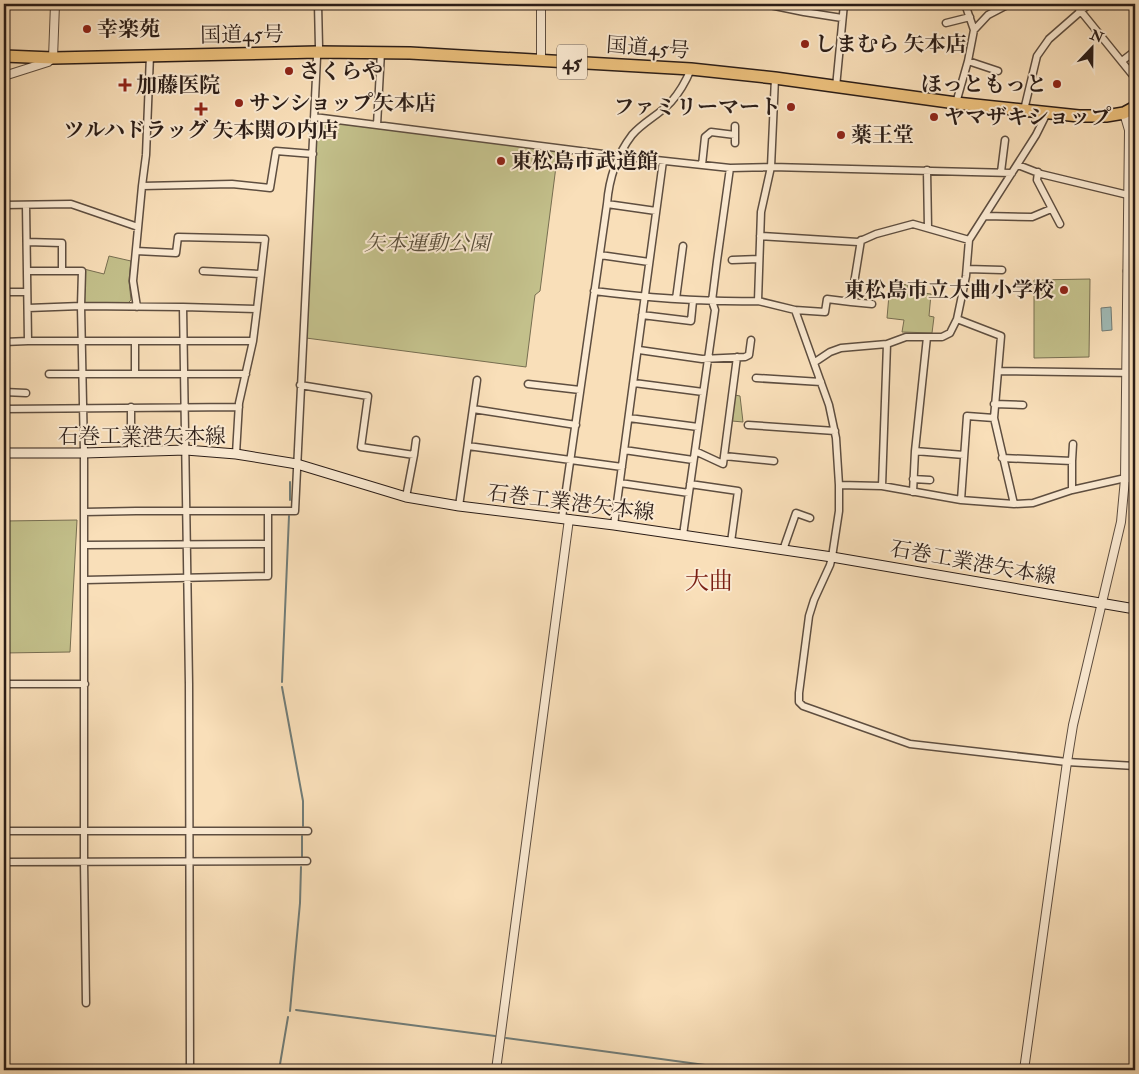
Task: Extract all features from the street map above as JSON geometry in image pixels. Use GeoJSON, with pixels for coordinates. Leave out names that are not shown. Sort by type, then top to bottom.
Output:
{"type":"FeatureCollection","features":[{"type":"Feature","properties":{"kind":"highway","name":"国道45号"},"geometry":{"type":"LineString","coordinates":[[4,56],[53,58],[381,52],[691,69],[775,78],[956,103],[1096,117],[1124,113],[1135,107]]}},
{"type":"Feature","properties":{"kind":"main road","name":"石巻工業港矢本線"},"geometry":{"type":"LineString","coordinates":[[4,453],[186,450],[236,454],[298,464],[406,497],[459,506],[614,525],[832,557],[1135,609]]}},
{"type":"Feature","properties":{"kind":"street"},"geometry":{"type":"LineString","coordinates":[[4,76],[48,62],[53,58],[55,4]]}},
{"type":"Feature","properties":{"kind":"street"},"geometry":{"type":"LineString","coordinates":[[84,512],[295,511],[298,464],[296,454],[318,52],[318,4]]}},
{"type":"Feature","properties":{"kind":"street"},"geometry":{"type":"LineString","coordinates":[[541,4],[541,60]]}},
{"type":"Feature","properties":{"kind":"street"},"geometry":{"type":"LineString","coordinates":[[765,4],[842,18]]}},
{"type":"Feature","properties":{"kind":"street"},"geometry":{"type":"LineString","coordinates":[[836,87],[844,4]]}},
{"type":"Feature","properties":{"kind":"street"},"geometry":{"type":"LineString","coordinates":[[956,103],[968,61],[974,30],[965,4]]}},
{"type":"Feature","properties":{"kind":"street"},"geometry":{"type":"LineString","coordinates":[[974,30],[988,15],[1009,4]]}},
{"type":"Feature","properties":{"kind":"street"},"geometry":{"type":"LineString","coordinates":[[1075,4],[1135,78]]}},
{"type":"Feature","properties":{"kind":"street"},"geometry":{"type":"LineString","coordinates":[[1024,110],[1037,56],[1049,38],[1089,4]]}},
{"type":"Feature","properties":{"kind":"street"},"geometry":{"type":"LineString","coordinates":[[946,23],[970,17]]}},
{"type":"Feature","properties":{"kind":"street"},"geometry":{"type":"LineString","coordinates":[[1122,61],[1135,51]]}},
{"type":"Feature","properties":{"kind":"street"},"geometry":{"type":"LineString","coordinates":[[377,125],[381,52]]}},
{"type":"Feature","properties":{"kind":"street"},"geometry":{"type":"LineString","coordinates":[[137,307],[133,282],[146,155],[150,55]]}},
{"type":"Feature","properties":{"kind":"street"},"geometry":{"type":"LineString","coordinates":[[968,61],[998,71]]}},
{"type":"Feature","properties":{"kind":"street"},"geometry":{"type":"LineString","coordinates":[[496,1070],[566,519],[570,461],[610,179],[619,156],[633,134],[670,103],[686,81],[691,69]]}},
{"type":"Feature","properties":{"kind":"street"},"geometry":{"type":"LineString","coordinates":[[758,301],[762,199],[771,167],[775,78]]}},
{"type":"Feature","properties":{"kind":"street"},"geometry":{"type":"LineString","coordinates":[[815,362],[830,352],[841,348],[887,344],[906,337],[942,336],[950,333],[957,319],[967,269],[969,240],[1018,165],[1047,113]]}},
{"type":"Feature","properties":{"kind":"street"},"geometry":{"type":"LineString","coordinates":[[1024,1070],[1073,725],[1121,522],[1125,479],[1126,373],[1131,271],[1131,220],[1128,195],[1132,132],[1124,113]]}},
{"type":"Feature","properties":{"kind":"street"},"geometry":{"type":"LineString","coordinates":[[314,118],[730,168],[771,167],[1012,173]]}},
{"type":"Feature","properties":{"kind":"street"},"geometry":{"type":"LineString","coordinates":[[734,143],[735,126]]}},
{"type":"Feature","properties":{"kind":"street"},"geometry":{"type":"LineString","coordinates":[[702,165],[705,137],[711,132],[735,135]]}},
{"type":"Feature","properties":{"kind":"street"},"geometry":{"type":"LineString","coordinates":[[1001,172],[1005,140]]}},
{"type":"Feature","properties":{"kind":"street"},"geometry":{"type":"LineString","coordinates":[[142,186],[232,184],[270,188],[276,151],[313,154]]}},
{"type":"Feature","properties":{"kind":"street"},"geometry":{"type":"LineString","coordinates":[[614,525],[663,161]]}},
{"type":"Feature","properties":{"kind":"street"},"geometry":{"type":"LineString","coordinates":[[1018,165],[1128,195]]}},
{"type":"Feature","properties":{"kind":"street"},"geometry":{"type":"LineString","coordinates":[[683,535],[715,310],[712,302],[730,168]]}},
{"type":"Feature","properties":{"kind":"street"},"geometry":{"type":"LineString","coordinates":[[927,170],[928,228]]}},
{"type":"Feature","properties":{"kind":"street"},"geometry":{"type":"LineString","coordinates":[[1038,172],[1037,180],[1060,224]]}},
{"type":"Feature","properties":{"kind":"street"},"geometry":{"type":"LineString","coordinates":[[4,205],[71,204],[138,227]]}},
{"type":"Feature","properties":{"kind":"street"},"geometry":{"type":"LineString","coordinates":[[607,204],[656,211]]}},
{"type":"Feature","properties":{"kind":"street"},"geometry":{"type":"LineString","coordinates":[[26,205],[28,341]]}},
{"type":"Feature","properties":{"kind":"street"},"geometry":{"type":"LineString","coordinates":[[985,216],[1032,217],[1051,208]]}},
{"type":"Feature","properties":{"kind":"street"},"geometry":{"type":"LineString","coordinates":[[760,236],[861,240],[913,224],[969,240]]}},
{"type":"Feature","properties":{"kind":"street"},"geometry":{"type":"LineString","coordinates":[[136,251],[176,253],[178,238],[265,239],[253,341],[239,407],[236,454]]}},
{"type":"Feature","properties":{"kind":"street"},"geometry":{"type":"LineString","coordinates":[[851,302],[861,240]]}},
{"type":"Feature","properties":{"kind":"street"},"geometry":{"type":"LineString","coordinates":[[27,242],[62,243],[62,271]]}},
{"type":"Feature","properties":{"kind":"street"},"geometry":{"type":"LineString","coordinates":[[676,299],[683,246]]}},
{"type":"Feature","properties":{"kind":"street"},"geometry":{"type":"LineString","coordinates":[[600,256],[649,262]]}},
{"type":"Feature","properties":{"kind":"street"},"geometry":{"type":"LineString","coordinates":[[732,260],[759,259]]}},
{"type":"Feature","properties":{"kind":"street"},"geometry":{"type":"LineString","coordinates":[[967,269],[1002,270]]}},
{"type":"Feature","properties":{"kind":"street"},"geometry":{"type":"LineString","coordinates":[[203,270],[261,274]]}},
{"type":"Feature","properties":{"kind":"street"},"geometry":{"type":"LineString","coordinates":[[28,271],[82,271],[86,1003]]}},
{"type":"Feature","properties":{"kind":"street"},"geometry":{"type":"LineString","coordinates":[[594,291],[645,298],[693,301],[758,301],[795,310],[826,312],[827,299],[872,304]]}},
{"type":"Feature","properties":{"kind":"street"},"geometry":{"type":"LineString","coordinates":[[4,292],[27,292]]}},
{"type":"Feature","properties":{"kind":"street"},"geometry":{"type":"LineString","coordinates":[[642,315],[691,321],[693,301]]}},
{"type":"Feature","properties":{"kind":"street"},"geometry":{"type":"LineString","coordinates":[[28,308],[81,306],[257,308]]}},
{"type":"Feature","properties":{"kind":"street"},"geometry":{"type":"LineString","coordinates":[[183,307],[189,684],[190,1070]]}},
{"type":"Feature","properties":{"kind":"street"},"geometry":{"type":"LineString","coordinates":[[795,310],[830,405],[835,431],[839,485],[839,511],[832,557],[814,600],[810,616],[799,702],[804,706],[910,744],[1067,762],[1135,766]]}},
{"type":"Feature","properties":{"kind":"street"},"geometry":{"type":"LineString","coordinates":[[957,319],[1001,336],[994,418],[1014,504]]}},
{"type":"Feature","properties":{"kind":"street"},"geometry":{"type":"LineString","coordinates":[[913,492],[915,451],[927,337]]}},
{"type":"Feature","properties":{"kind":"street"},"geometry":{"type":"LineString","coordinates":[[638,350],[702,359],[745,357],[749,355],[750,340]]}},
{"type":"Feature","properties":{"kind":"street"},"geometry":{"type":"LineString","coordinates":[[135,341],[135,374]]}},
{"type":"Feature","properties":{"kind":"street"},"geometry":{"type":"LineString","coordinates":[[4,342],[253,341]]}},
{"type":"Feature","properties":{"kind":"street"},"geometry":{"type":"LineString","coordinates":[[882,486],[887,344]]}},
{"type":"Feature","properties":{"kind":"street"},"geometry":{"type":"LineString","coordinates":[[695,451],[723,464],[737,357]]}},
{"type":"Feature","properties":{"kind":"street"},"geometry":{"type":"LineString","coordinates":[[999,371],[1135,373]]}},
{"type":"Feature","properties":{"kind":"street"},"geometry":{"type":"LineString","coordinates":[[49,374],[246,374]]}},
{"type":"Feature","properties":{"kind":"street"},"geometry":{"type":"LineString","coordinates":[[756,378],[821,382]]}},
{"type":"Feature","properties":{"kind":"street"},"geometry":{"type":"LineString","coordinates":[[459,506],[477,380]]}},
{"type":"Feature","properties":{"kind":"street"},"geometry":{"type":"LineString","coordinates":[[634,383],[703,392]]}},
{"type":"Feature","properties":{"kind":"street"},"geometry":{"type":"LineString","coordinates":[[528,384],[580,390]]}},
{"type":"Feature","properties":{"kind":"street"},"geometry":{"type":"LineString","coordinates":[[300,385],[368,396],[361,447],[414,455]]}},
{"type":"Feature","properties":{"kind":"street"},"geometry":{"type":"LineString","coordinates":[[4,392],[26,393]]}},
{"type":"Feature","properties":{"kind":"street"},"geometry":{"type":"LineString","coordinates":[[994,404],[1022,405]]}},
{"type":"Feature","properties":{"kind":"street"},"geometry":{"type":"LineString","coordinates":[[131,452],[132,407]]}},
{"type":"Feature","properties":{"kind":"street"},"geometry":{"type":"LineString","coordinates":[[4,409],[239,407]]}},
{"type":"Feature","properties":{"kind":"street"},"geometry":{"type":"LineString","coordinates":[[473,409],[576,425]]}},
{"type":"Feature","properties":{"kind":"street"},"geometry":{"type":"LineString","coordinates":[[961,500],[967,416],[994,418]]}},
{"type":"Feature","properties":{"kind":"street"},"geometry":{"type":"LineString","coordinates":[[629,418],[698,427]]}},
{"type":"Feature","properties":{"kind":"street"},"geometry":{"type":"LineString","coordinates":[[748,425],[835,431]]}},
{"type":"Feature","properties":{"kind":"street"},"geometry":{"type":"LineString","coordinates":[[406,497],[416,440]]}},
{"type":"Feature","properties":{"kind":"street"},"geometry":{"type":"LineString","coordinates":[[1072,490],[1073,444]]}},
{"type":"Feature","properties":{"kind":"street"},"geometry":{"type":"LineString","coordinates":[[468,446],[622,468]]}},
{"type":"Feature","properties":{"kind":"street"},"geometry":{"type":"LineString","coordinates":[[624,450],[693,460]]}},
{"type":"Feature","properties":{"kind":"street"},"geometry":{"type":"LineString","coordinates":[[915,451],[964,455]]}},
{"type":"Feature","properties":{"kind":"street"},"geometry":{"type":"LineString","coordinates":[[724,456],[774,461]]}},
{"type":"Feature","properties":{"kind":"street"},"geometry":{"type":"LineString","coordinates":[[1002,458],[1072,461]]}},
{"type":"Feature","properties":{"kind":"street"},"geometry":{"type":"LineString","coordinates":[[913,479],[930,480]]}},
{"type":"Feature","properties":{"kind":"street"},"geometry":{"type":"LineString","coordinates":[[839,485],[882,486],[961,500],[1014,504],[1033,503],[1072,490],[1125,479],[1135,479]]}},
{"type":"Feature","properties":{"kind":"street"},"geometry":{"type":"LineString","coordinates":[[620,483],[688,493]]}},
{"type":"Feature","properties":{"kind":"street"},"geometry":{"type":"LineString","coordinates":[[690,484],[738,491],[731,542]]}},
{"type":"Feature","properties":{"kind":"street"},"geometry":{"type":"LineString","coordinates":[[84,580],[268,576],[268,512]]}},
{"type":"Feature","properties":{"kind":"street"},"geometry":{"type":"LineString","coordinates":[[783,550],[794,512],[810,518]]}},
{"type":"Feature","properties":{"kind":"street"},"geometry":{"type":"LineString","coordinates":[[85,546],[268,544]]}},
{"type":"Feature","properties":{"kind":"street"},"geometry":{"type":"LineString","coordinates":[[4,684],[85,684]]}},
{"type":"Feature","properties":{"kind":"street"},"geometry":{"type":"LineString","coordinates":[[4,832],[308,831]]}},
{"type":"Feature","properties":{"kind":"street"},"geometry":{"type":"LineString","coordinates":[[4,862],[307,862]]}},
{"type":"Feature","properties":{"kind":"green space","name":"矢本運動公園"},"geometry":{"type":"Polygon","coordinates":[[[317,121],[558,151],[540,291],[535,295],[526,367],[306,338],[317,121]]]}},
{"type":"Feature","properties":{"kind":"green space"},"geometry":{"type":"Polygon","coordinates":[[[109,256],[131,261],[129,281],[131,300],[128,303],[87,304],[84,302],[84,269],[104,274],[109,256]]]}},
{"type":"Feature","properties":{"kind":"green space"},"geometry":{"type":"Polygon","coordinates":[[[1090,279],[1089,357],[1034,358],[1034,280],[1090,279]]]}},
{"type":"Feature","properties":{"kind":"green space"},"geometry":{"type":"Polygon","coordinates":[[[890,283],[908,285],[908,291],[931,294],[929,316],[934,317],[932,333],[902,332],[904,320],[887,318],[890,283]]]}},
{"type":"Feature","properties":{"kind":"green space"},"geometry":{"type":"Polygon","coordinates":[[[735,395],[740,396],[743,422],[732,421],[735,395]]]}},
{"type":"Feature","properties":{"kind":"green space"},"geometry":{"type":"Polygon","coordinates":[[[77,520],[70,652],[4,653],[4,521],[77,520]]]}},
{"type":"Feature","properties":{"kind":"water"},"geometry":{"type":"Polygon","coordinates":[[[1111,307],[1112,330],[1102,331],[1101,308],[1111,307]]]}},
{"type":"Feature","properties":{"kind":"waterway"},"geometry":{"type":"LineString","coordinates":[[290,482],[290,500]]}},
{"type":"Feature","properties":{"kind":"waterway"},"geometry":{"type":"LineString","coordinates":[[282,682],[289,516]]}},
{"type":"Feature","properties":{"kind":"waterway"},"geometry":{"type":"LineString","coordinates":[[282,687],[303,801],[303,826]]}},
{"type":"Feature","properties":{"kind":"waterway"},"geometry":{"type":"LineString","coordinates":[[302,836],[302,857]]}},
{"type":"Feature","properties":{"kind":"waterway"},"geometry":{"type":"LineString","coordinates":[[290,1011],[300,903],[301,867]]}},
{"type":"Feature","properties":{"kind":"waterway"},"geometry":{"type":"LineString","coordinates":[[296,1010],[495,1036]]}},
{"type":"Feature","properties":{"kind":"waterway"},"geometry":{"type":"LineString","coordinates":[[279,1070],[288,1017]]}},
{"type":"Feature","properties":{"kind":"waterway"},"geometry":{"type":"LineString","coordinates":[[506,1038],[742,1070]]}},
{"type":"Feature","properties":{"kind":"place","name":"幸楽苑"},"geometry":{"type":"Point","coordinates":[87,29]}},
{"type":"Feature","properties":{"kind":"place","name":"しまむら 矢本店"},"geometry":{"type":"Point","coordinates":[805,44]}},
{"type":"Feature","properties":{"kind":"place","name":"さくらや"},"geometry":{"type":"Point","coordinates":[289,71]}},
{"type":"Feature","properties":{"kind":"place","name":"ほっともっと"},"geometry":{"type":"Point","coordinates":[1057,84]}},
{"type":"Feature","properties":{"kind":"place","name":"加藤医院"},"geometry":{"type":"Point","coordinates":[125,85]}},
{"type":"Feature","properties":{"kind":"place","name":"サンショップ矢本店"},"geometry":{"type":"Point","coordinates":[239,103]}},
{"type":"Feature","properties":{"kind":"place","name":"ファミリーマート"},"geometry":{"type":"Point","coordinates":[791,107]}},
{"type":"Feature","properties":{"kind":"place","name":"ツルハドラッグ 矢本関の内店"},"geometry":{"type":"Point","coordinates":[201,109]}},
{"type":"Feature","properties":{"kind":"place","name":"ヤマザキショップ"},"geometry":{"type":"Point","coordinates":[934,117]}},
{"type":"Feature","properties":{"kind":"place","name":"薬王堂"},"geometry":{"type":"Point","coordinates":[841,135]}},
{"type":"Feature","properties":{"kind":"place","name":"東松島市武道館"},"geometry":{"type":"Point","coordinates":[501,161]}},
{"type":"Feature","properties":{"kind":"place","name":"東松島市立大曲小学校"},"geometry":{"type":"Point","coordinates":[1064,290]}},
{"type":"Feature","properties":{"kind":"district","name":"大曲"},"geometry":{"type":"Point","coordinates":[709,581]}}]}
